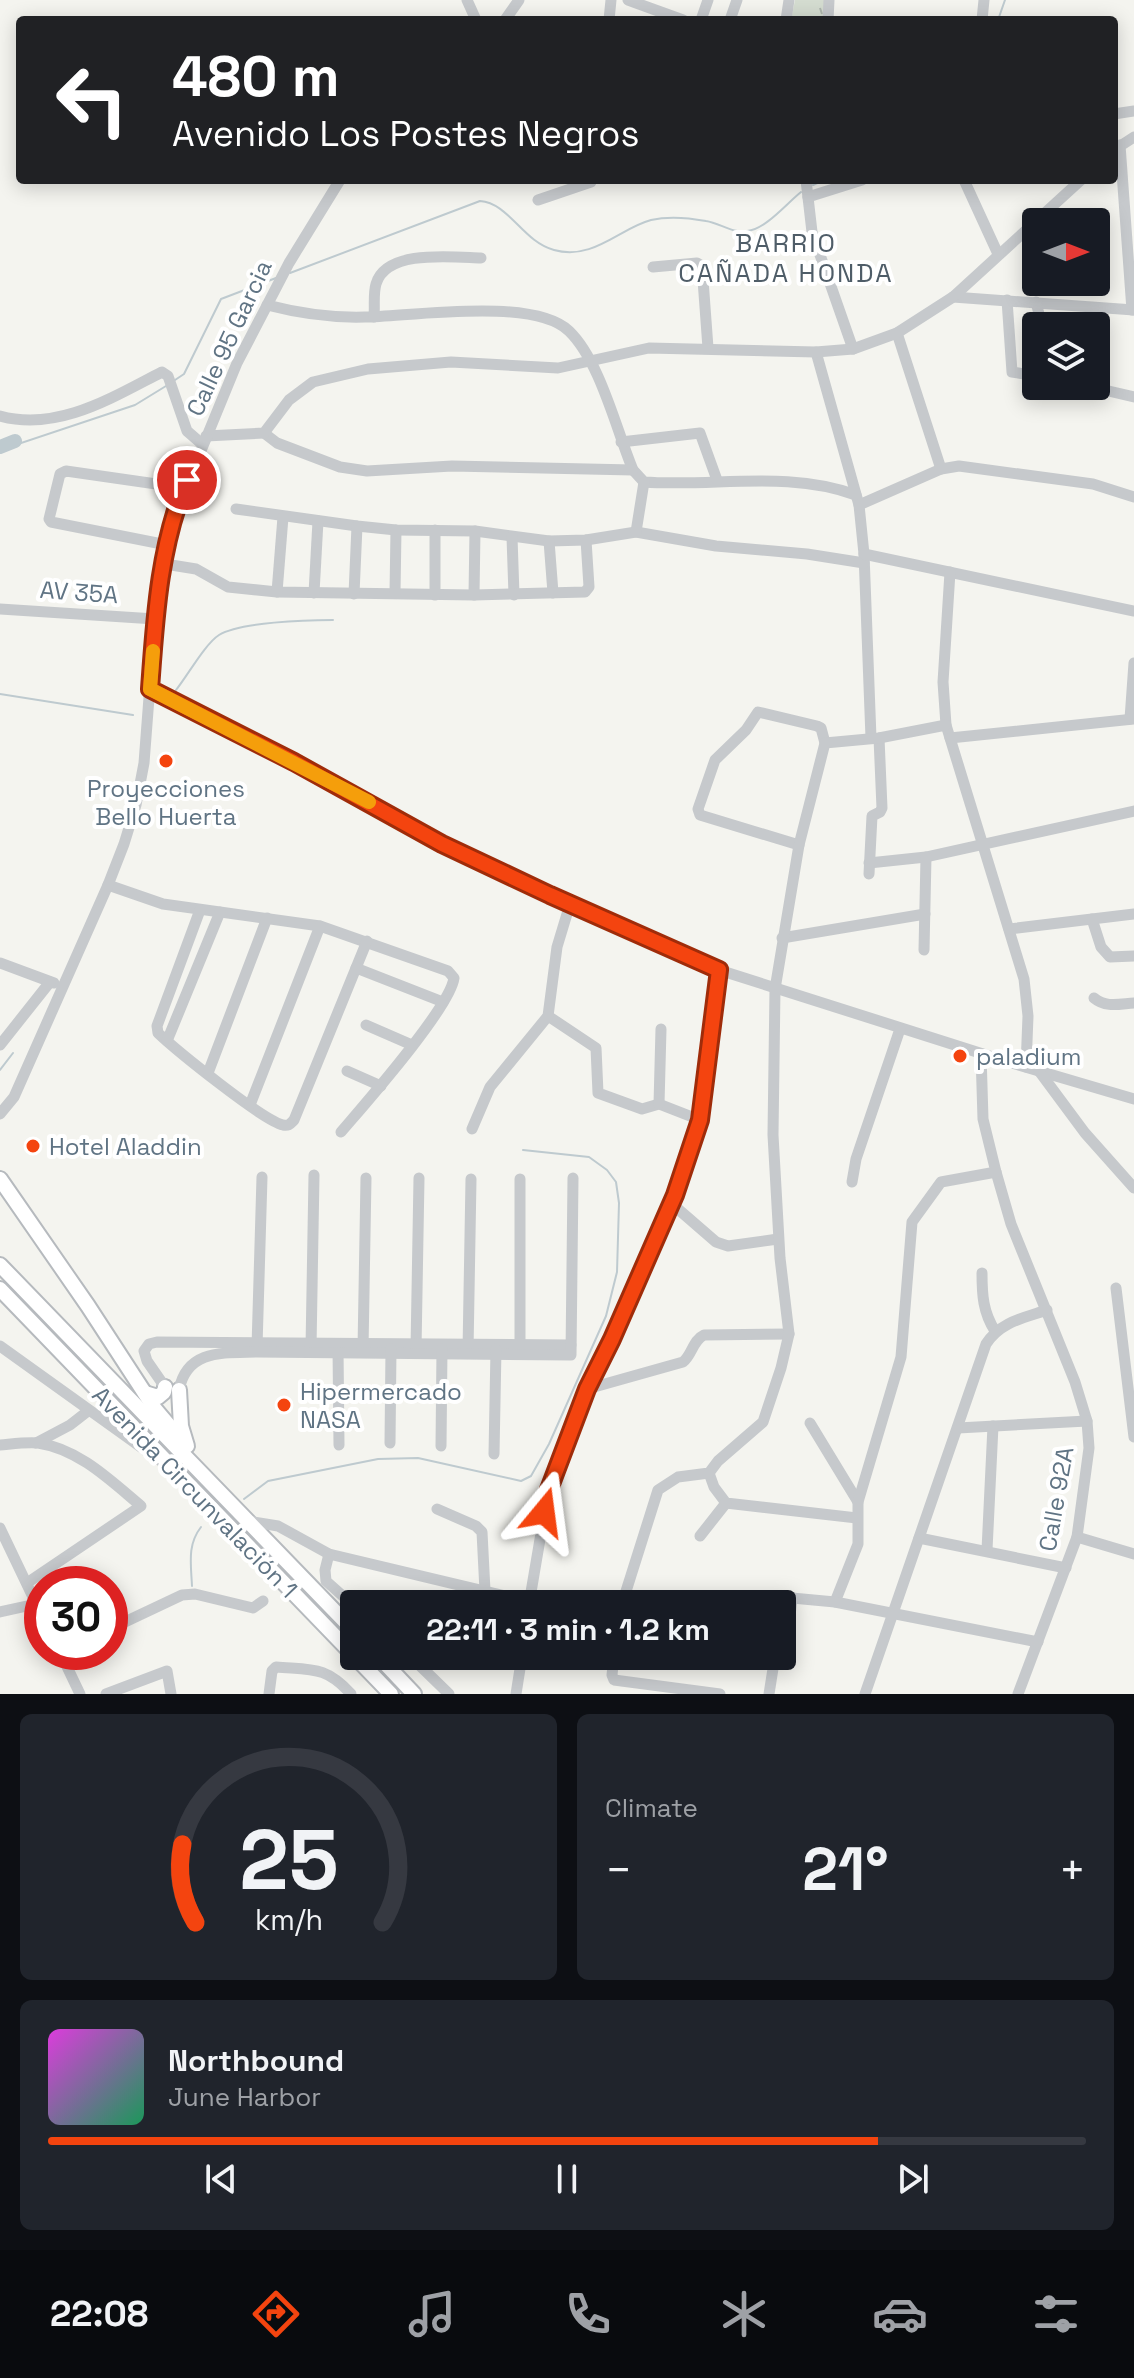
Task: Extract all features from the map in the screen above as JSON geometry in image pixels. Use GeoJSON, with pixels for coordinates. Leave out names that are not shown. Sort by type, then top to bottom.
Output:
{"type":"FeatureCollection","features":[{"type":"Feature","properties":{"kind":"main road"},"geometry":{"type":"LineString","coordinates":[[0,1179],[155,1409],[229,1501]]}},
{"type":"Feature","properties":{"kind":"main road","name":"Avenida Circunvalación 1"},"geometry":{"type":"LineString","coordinates":[[0,1265],[340,1616]]}},
{"type":"Feature","properties":{"kind":"main road","name":"Avenida Circunvalación 1"},"geometry":{"type":"LineString","coordinates":[[0,1289],[391,1694]]}},
{"type":"Feature","properties":{"kind":"main road"},"geometry":{"type":"LineString","coordinates":[[145,1393],[158,1397],[172,1388],[187,1446]]}},
{"type":"Feature","properties":{"kind":"main road"},"geometry":{"type":"LineString","coordinates":[[391,1670],[414,1694]]}},
{"type":"Feature","properties":{"kind":"street"},"geometry":{"type":"LineString","coordinates":[[467,0],[474,11]]}},
{"type":"Feature","properties":{"kind":"street"},"geometry":{"type":"LineString","coordinates":[[628,0],[672,16]]}},
{"type":"Feature","properties":{"kind":"street"},"geometry":{"type":"LineString","coordinates":[[953,297],[1133,310],[1118,158]]}},
{"type":"Feature","properties":{"kind":"street","name":"Calle 95 Garcia"},"geometry":{"type":"LineString","coordinates":[[0,1114],[14,1097],[108,885],[136,805],[144,763],[155,619],[167,545],[184,488],[237,363],[289,263],[338,184]]}},
{"type":"Feature","properties":{"kind":"street"},"geometry":{"type":"LineString","coordinates":[[538,200],[580,184]]}},
{"type":"Feature","properties":{"kind":"street"},"geometry":{"type":"LineString","coordinates":[[806,184],[812,232],[853,349]]}},
{"type":"Feature","properties":{"kind":"street"},"geometry":{"type":"LineString","coordinates":[[808,197],[849,184]]}},
{"type":"Feature","properties":{"kind":"street"},"geometry":{"type":"LineString","coordinates":[[966,184],[998,254]]}},
{"type":"Feature","properties":{"kind":"street"},"geometry":{"type":"LineString","coordinates":[[0,416],[39,420],[76,413],[166,372],[187,431],[204,440],[264,433],[299,391],[313,382],[368,369],[451,362],[558,368],[649,348],[816,352],[853,349],[897,333],[953,297],[1077,184]]}},
{"type":"Feature","properties":{"kind":"street"},"geometry":{"type":"LineString","coordinates":[[374,317],[376,284],[394,263],[421,258],[481,258]]}},
{"type":"Feature","properties":{"kind":"street"},"geometry":{"type":"LineString","coordinates":[[653,267],[697,263],[702,266],[708,348]]}},
{"type":"Feature","properties":{"kind":"street"},"geometry":{"type":"LineString","coordinates":[[1007,300],[1012,372],[1022,374]]}},
{"type":"Feature","properties":{"kind":"street"},"geometry":{"type":"LineString","coordinates":[[1036,302],[1038,312]]}},
{"type":"Feature","properties":{"kind":"street"},"geometry":{"type":"LineString","coordinates":[[267,305],[293,312],[374,317],[515,311],[568,329],[590,359],[633,470],[644,482],[717,480],[817,483],[857,500],[941,469],[970,466],[1078,482],[1118,490],[1134,497]]}},
{"type":"Feature","properties":{"kind":"street"},"geometry":{"type":"LineString","coordinates":[[897,333],[941,469]]}},
{"type":"Feature","properties":{"kind":"street"},"geometry":{"type":"LineString","coordinates":[[816,352],[857,500],[864,558],[882,810],[872,816],[869,868],[983,846],[1134,811]]}},
{"type":"Feature","properties":{"kind":"street"},"geometry":{"type":"LineString","coordinates":[[1110,391],[1134,397]]}},
{"type":"Feature","properties":{"kind":"street"},"geometry":{"type":"LineString","coordinates":[[264,433],[277,443],[340,467],[367,471],[452,466],[633,470]]}},
{"type":"Feature","properties":{"kind":"street"},"geometry":{"type":"LineString","coordinates":[[621,442],[700,433],[717,480]]}},
{"type":"Feature","properties":{"kind":"street"},"geometry":{"type":"LineString","coordinates":[[167,545],[51,522],[49,519],[60,474],[66,471],[184,488]]}},
{"type":"Feature","properties":{"kind":"street"},"geometry":{"type":"LineString","coordinates":[[636,532],[644,482]]}},
{"type":"Feature","properties":{"kind":"street"},"geometry":{"type":"LineString","coordinates":[[236,509],[396,530],[475,531],[549,541],[586,540],[636,532],[716,546],[864,558],[950,572],[1134,611]]}},
{"type":"Feature","properties":{"kind":"street"},"geometry":{"type":"LineString","coordinates":[[277,592],[283,517]]}},
{"type":"Feature","properties":{"kind":"street"},"geometry":{"type":"LineString","coordinates":[[314,593],[318,521]]}},
{"type":"Feature","properties":{"kind":"street"},"geometry":{"type":"LineString","coordinates":[[354,594],[357,526]]}},
{"type":"Feature","properties":{"kind":"street"},"geometry":{"type":"LineString","coordinates":[[395,593],[396,530]]}},
{"type":"Feature","properties":{"kind":"street"},"geometry":{"type":"LineString","coordinates":[[435,530],[435,595]]}},
{"type":"Feature","properties":{"kind":"street"},"geometry":{"type":"LineString","coordinates":[[474,595],[475,531]]}},
{"type":"Feature","properties":{"kind":"street"},"geometry":{"type":"LineString","coordinates":[[512,537],[514,595]]}},
{"type":"Feature","properties":{"kind":"street"},"geometry":{"type":"LineString","coordinates":[[165,564],[196,569],[228,587],[277,592],[435,595],[553,593],[588,590],[586,540]]}},
{"type":"Feature","properties":{"kind":"street"},"geometry":{"type":"LineString","coordinates":[[549,541],[553,593]]}},
{"type":"Feature","properties":{"kind":"street"},"geometry":{"type":"LineString","coordinates":[[950,572],[943,682],[946,725],[1024,979],[1028,1016],[1026,1067]]}},
{"type":"Feature","properties":{"kind":"street","name":"AV 35A"},"geometry":{"type":"LineString","coordinates":[[0,609],[155,619]]}},
{"type":"Feature","properties":{"kind":"street"},"geometry":{"type":"LineString","coordinates":[[950,738],[1132,719],[1134,663]]}},
{"type":"Feature","properties":{"kind":"street"},"geometry":{"type":"LineString","coordinates":[[150,689],[294,762],[442,844],[719,970],[900,1029],[1134,1099]]}},
{"type":"Feature","properties":{"kind":"street"},"geometry":{"type":"LineString","coordinates":[[626,1590],[658,1490],[678,1477],[709,1473],[718,1461],[763,1422],[789,1334],[778,1239],[773,1135],[775,989],[799,845],[825,743],[821,728],[817,726],[758,712],[746,730],[715,760],[698,809],[700,815],[799,845]]}},
{"type":"Feature","properties":{"kind":"street"},"geometry":{"type":"LineString","coordinates":[[825,743],[875,738],[946,725]]}},
{"type":"Feature","properties":{"kind":"street"},"geometry":{"type":"LineString","coordinates":[[924,950],[926,857]]}},
{"type":"Feature","properties":{"kind":"street"},"geometry":{"type":"LineString","coordinates":[[108,885],[151,901],[320,926],[448,971],[454,978],[453,985],[443,1002],[381,1086],[341,1132]]}},
{"type":"Feature","properties":{"kind":"street"},"geometry":{"type":"LineString","coordinates":[[472,1129],[490,1087],[548,1016],[557,947],[570,904]]}},
{"type":"Feature","properties":{"kind":"street"},"geometry":{"type":"LineString","coordinates":[[200,910],[157,1026],[158,1033],[250,1105],[283,1125],[294,1120],[367,941]]}},
{"type":"Feature","properties":{"kind":"street"},"geometry":{"type":"LineString","coordinates":[[167,1041],[220,912]]}},
{"type":"Feature","properties":{"kind":"street"},"geometry":{"type":"LineString","coordinates":[[782,938],[925,914]]}},
{"type":"Feature","properties":{"kind":"street"},"geometry":{"type":"LineString","coordinates":[[1009,929],[1134,914]]}},
{"type":"Feature","properties":{"kind":"street"},"geometry":{"type":"LineString","coordinates":[[208,1073],[267,918]]}},
{"type":"Feature","properties":{"kind":"street"},"geometry":{"type":"LineString","coordinates":[[1092,919],[1101,947],[1110,957],[1134,956]]}},
{"type":"Feature","properties":{"kind":"street"},"geometry":{"type":"LineString","coordinates":[[250,1105],[320,926]]}},
{"type":"Feature","properties":{"kind":"street"},"geometry":{"type":"LineString","coordinates":[[0,963],[62,987]]}},
{"type":"Feature","properties":{"kind":"street"},"geometry":{"type":"LineString","coordinates":[[356,968],[443,1002]]}},
{"type":"Feature","properties":{"kind":"street"},"geometry":{"type":"LineString","coordinates":[[531,1590],[548,1492],[587,1389],[671,1203],[700,1120],[719,970]]}},
{"type":"Feature","properties":{"kind":"street"},"geometry":{"type":"LineString","coordinates":[[0,1045],[50,982]]}},
{"type":"Feature","properties":{"kind":"street"},"geometry":{"type":"LineString","coordinates":[[1094,998],[1111,1005],[1134,1003]]}},
{"type":"Feature","properties":{"kind":"street"},"geometry":{"type":"LineString","coordinates":[[548,1016],[596,1048],[598,1093],[642,1109],[659,1104],[700,1120]]}},
{"type":"Feature","properties":{"kind":"street"},"geometry":{"type":"LineString","coordinates":[[366,1025],[412,1045]]}},
{"type":"Feature","properties":{"kind":"street"},"geometry":{"type":"LineString","coordinates":[[659,1104],[661,1029]]}},
{"type":"Feature","properties":{"kind":"street"},"geometry":{"type":"LineString","coordinates":[[852,1182],[856,1159],[900,1029]]}},
{"type":"Feature","properties":{"kind":"street","name":"Calle 92A"},"geometry":{"type":"LineString","coordinates":[[981,1054],[983,1119],[1011,1224],[1047,1310],[1087,1421],[1088,1470],[1077,1537],[1018,1694]]}},
{"type":"Feature","properties":{"kind":"street"},"geometry":{"type":"LineString","coordinates":[[1039,1070],[1085,1133],[1134,1188]]}},
{"type":"Feature","properties":{"kind":"street"},"geometry":{"type":"LineString","coordinates":[[347,1071],[381,1086]]}},
{"type":"Feature","properties":{"kind":"street"},"geometry":{"type":"LineString","coordinates":[[835,1602],[858,1544],[858,1502],[901,1357],[915,1216],[941,1182],[996,1172]]}},
{"type":"Feature","properties":{"kind":"street"},"geometry":{"type":"LineString","coordinates":[[311,1348],[314,1175]]}},
{"type":"Feature","properties":{"kind":"street"},"geometry":{"type":"LineString","coordinates":[[257,1347],[262,1177]]}},
{"type":"Feature","properties":{"kind":"street"},"geometry":{"type":"LineString","coordinates":[[363,1348],[366,1178]]}},
{"type":"Feature","properties":{"kind":"street"},"geometry":{"type":"LineString","coordinates":[[416,1349],[419,1178]]}},
{"type":"Feature","properties":{"kind":"street"},"geometry":{"type":"LineString","coordinates":[[257,1347],[199,1358],[172,1388],[147,1361],[144,1351],[149,1344],[157,1342],[257,1347],[571,1350],[573,1178]]}},
{"type":"Feature","properties":{"kind":"street"},"geometry":{"type":"LineString","coordinates":[[468,1349],[471,1179]]}},
{"type":"Feature","properties":{"kind":"street"},"geometry":{"type":"LineString","coordinates":[[520,1179],[520,1350]]}},
{"type":"Feature","properties":{"kind":"street"},"geometry":{"type":"LineString","coordinates":[[671,1203],[716,1242],[728,1246],[778,1239]]}},
{"type":"Feature","properties":{"kind":"street"},"geometry":{"type":"LineString","coordinates":[[982,1273],[982,1299],[987,1318],[995,1331]]}},
{"type":"Feature","properties":{"kind":"street"},"geometry":{"type":"LineString","coordinates":[[1116,1288],[1134,1437]]}},
{"type":"Feature","properties":{"kind":"street"},"geometry":{"type":"LineString","coordinates":[[865,1694],[986,1344],[1003,1325],[1047,1310]]}},
{"type":"Feature","properties":{"kind":"street"},"geometry":{"type":"LineString","coordinates":[[587,1389],[683,1362],[700,1336],[789,1334]]}},
{"type":"Feature","properties":{"kind":"street"},"geometry":{"type":"LineString","coordinates":[[0,1346],[171,1468]]}},
{"type":"Feature","properties":{"kind":"street"},"geometry":{"type":"LineString","coordinates":[[338,1348],[339,1445]]}},
{"type":"Feature","properties":{"kind":"street"},"geometry":{"type":"LineString","coordinates":[[390,1443],[391,1349]]}},
{"type":"Feature","properties":{"kind":"street"},"geometry":{"type":"LineString","coordinates":[[441,1446],[442,1349]]}},
{"type":"Feature","properties":{"kind":"street"},"geometry":{"type":"LineString","coordinates":[[494,1454],[496,1349]]}},
{"type":"Feature","properties":{"kind":"street"},"geometry":{"type":"LineString","coordinates":[[36,1443],[70,1425],[88,1411]]}},
{"type":"Feature","properties":{"kind":"street"},"geometry":{"type":"LineString","coordinates":[[958,1428],[1087,1421]]}},
{"type":"Feature","properties":{"kind":"street"},"geometry":{"type":"LineString","coordinates":[[810,1423],[858,1502]]}},
{"type":"Feature","properties":{"kind":"street"},"geometry":{"type":"LineString","coordinates":[[987,1550],[993,1426]]}},
{"type":"Feature","properties":{"kind":"street"},"geometry":{"type":"LineString","coordinates":[[0,1445],[36,1443],[71,1454],[141,1506],[52,1566]]}},
{"type":"Feature","properties":{"kind":"street"},"geometry":{"type":"LineString","coordinates":[[709,1473],[714,1487],[726,1503],[857,1518]]}},
{"type":"Feature","properties":{"kind":"street"},"geometry":{"type":"LineString","coordinates":[[700,1536],[726,1503]]}},
{"type":"Feature","properties":{"kind":"street"},"geometry":{"type":"LineString","coordinates":[[437,1509],[476,1526],[482,1532],[485,1590]]}},
{"type":"Feature","properties":{"kind":"street"},"geometry":{"type":"LineString","coordinates":[[248,1521],[278,1526],[329,1554],[481,1590]]}},
{"type":"Feature","properties":{"kind":"street"},"geometry":{"type":"LineString","coordinates":[[1,1534],[24,1577]]}},
{"type":"Feature","properties":{"kind":"street"},"geometry":{"type":"LineString","coordinates":[[1077,1537],[1134,1554]]}},
{"type":"Feature","properties":{"kind":"street"},"geometry":{"type":"LineString","coordinates":[[919,1538],[1066,1568]]}},
{"type":"Feature","properties":{"kind":"street"},"geometry":{"type":"LineString","coordinates":[[329,1554],[326,1581],[340,1594]]}},
{"type":"Feature","properties":{"kind":"street"},"geometry":{"type":"LineString","coordinates":[[128,1620],[182,1595],[195,1594],[253,1608],[263,1601]]}},
{"type":"Feature","properties":{"kind":"street"},"geometry":{"type":"LineString","coordinates":[[796,1598],[835,1602],[1038,1642]]}},
{"type":"Feature","properties":{"kind":"street"},"geometry":{"type":"LineString","coordinates":[[0,1612],[24,1611]]}},
{"type":"Feature","properties":{"kind":"street"},"geometry":{"type":"LineString","coordinates":[[269,1694],[272,1671],[276,1667],[335,1676],[351,1694]]}},
{"type":"Feature","properties":{"kind":"street"},"geometry":{"type":"LineString","coordinates":[[69,1670],[80,1694]]}},
{"type":"Feature","properties":{"kind":"street"},"geometry":{"type":"LineString","coordinates":[[424,1670],[449,1694]]}},
{"type":"Feature","properties":{"kind":"street"},"geometry":{"type":"LineString","coordinates":[[516,1694],[520,1670]]}},
{"type":"Feature","properties":{"kind":"street"},"geometry":{"type":"LineString","coordinates":[[613,1670],[614,1680],[720,1694]]}},
{"type":"Feature","properties":{"kind":"street"},"geometry":{"type":"LineString","coordinates":[[769,1694],[773,1670]]}},
{"type":"Feature","properties":{"kind":"street"},"geometry":{"type":"LineString","coordinates":[[106,1694],[167,1671],[171,1694]]}},
{"type":"Feature","properties":{"kind":"green space"},"geometry":{"type":"Polygon","coordinates":[[[795,0],[826,0],[825,16],[792,16],[795,0]]]}},
{"type":"Feature","properties":{"kind":"waterway"},"geometry":{"type":"LineString","coordinates":[[999,16],[1005,0]]}},
{"type":"Feature","properties":{"kind":"waterway"},"geometry":{"type":"LineString","coordinates":[[290,273],[480,201],[499,208],[543,246],[568,252],[594,247],[640,224],[658,219],[700,220],[747,231],[768,221],[801,192]]}},
{"type":"Feature","properties":{"kind":"waterway"},"geometry":{"type":"LineString","coordinates":[[175,380],[184,374],[221,299],[276,278]]}},
{"type":"Feature","properties":{"kind":"waterway"},"geometry":{"type":"LineString","coordinates":[[0,450],[135,405],[166,386]]}},
{"type":"Feature","properties":{"kind":"waterway"},"geometry":{"type":"LineString","coordinates":[[0,447],[15,441]]}},
{"type":"Feature","properties":{"kind":"waterway"},"geometry":{"type":"LineString","coordinates":[[176,690],[202,652],[219,635],[257,625],[333,620]]}},
{"type":"Feature","properties":{"kind":"waterway"},"geometry":{"type":"LineString","coordinates":[[0,694],[133,715]]}},
{"type":"Feature","properties":{"kind":"waterway"},"geometry":{"type":"LineString","coordinates":[[0,1070],[13,1053]]}},
{"type":"Feature","properties":{"kind":"waterway"},"geometry":{"type":"LineString","coordinates":[[244,1499],[268,1481],[378,1459],[418,1458],[521,1481],[531,1476],[549,1444],[606,1316],[617,1272],[619,1203],[616,1182],[607,1170],[589,1157],[523,1150]]}},
{"type":"Feature","properties":{"kind":"waterway"},"geometry":{"type":"LineString","coordinates":[[192,1586],[192,1548],[201,1527]]}},
{"type":"Feature","properties":{"kind":"slow traffic"},"geometry":{"type":"LineString","coordinates":[[153,651],[150,689],[369,802]]}},
{"type":"Feature","properties":{"kind":"place","name":"Proyecciones Bello Huerta"},"geometry":{"type":"Point","coordinates":[166,761]}},
{"type":"Feature","properties":{"kind":"place","name":"paladium"},"geometry":{"type":"Point","coordinates":[960,1056]}},
{"type":"Feature","properties":{"kind":"place","name":"Hotel Aladdin"},"geometry":{"type":"Point","coordinates":[33,1146]}},
{"type":"Feature","properties":{"kind":"place","name":"Hipermercado NASA"},"geometry":{"type":"Point","coordinates":[284,1405]}},
{"type":"Feature","properties":{"kind":"district","name":"BARRIO CAÑADA HONDA"},"geometry":{"type":"Point","coordinates":[786,258]}},
{"type":"Feature","properties":{"kind":"route"},"geometry":{"type":"LineString","coordinates":[[187,480],[167,545],[155,619],[150,689],[359,796],[442,844],[719,970],[702,1114],[675,1195],[587,1389],[548,1492],[544,1512]]}}]}
